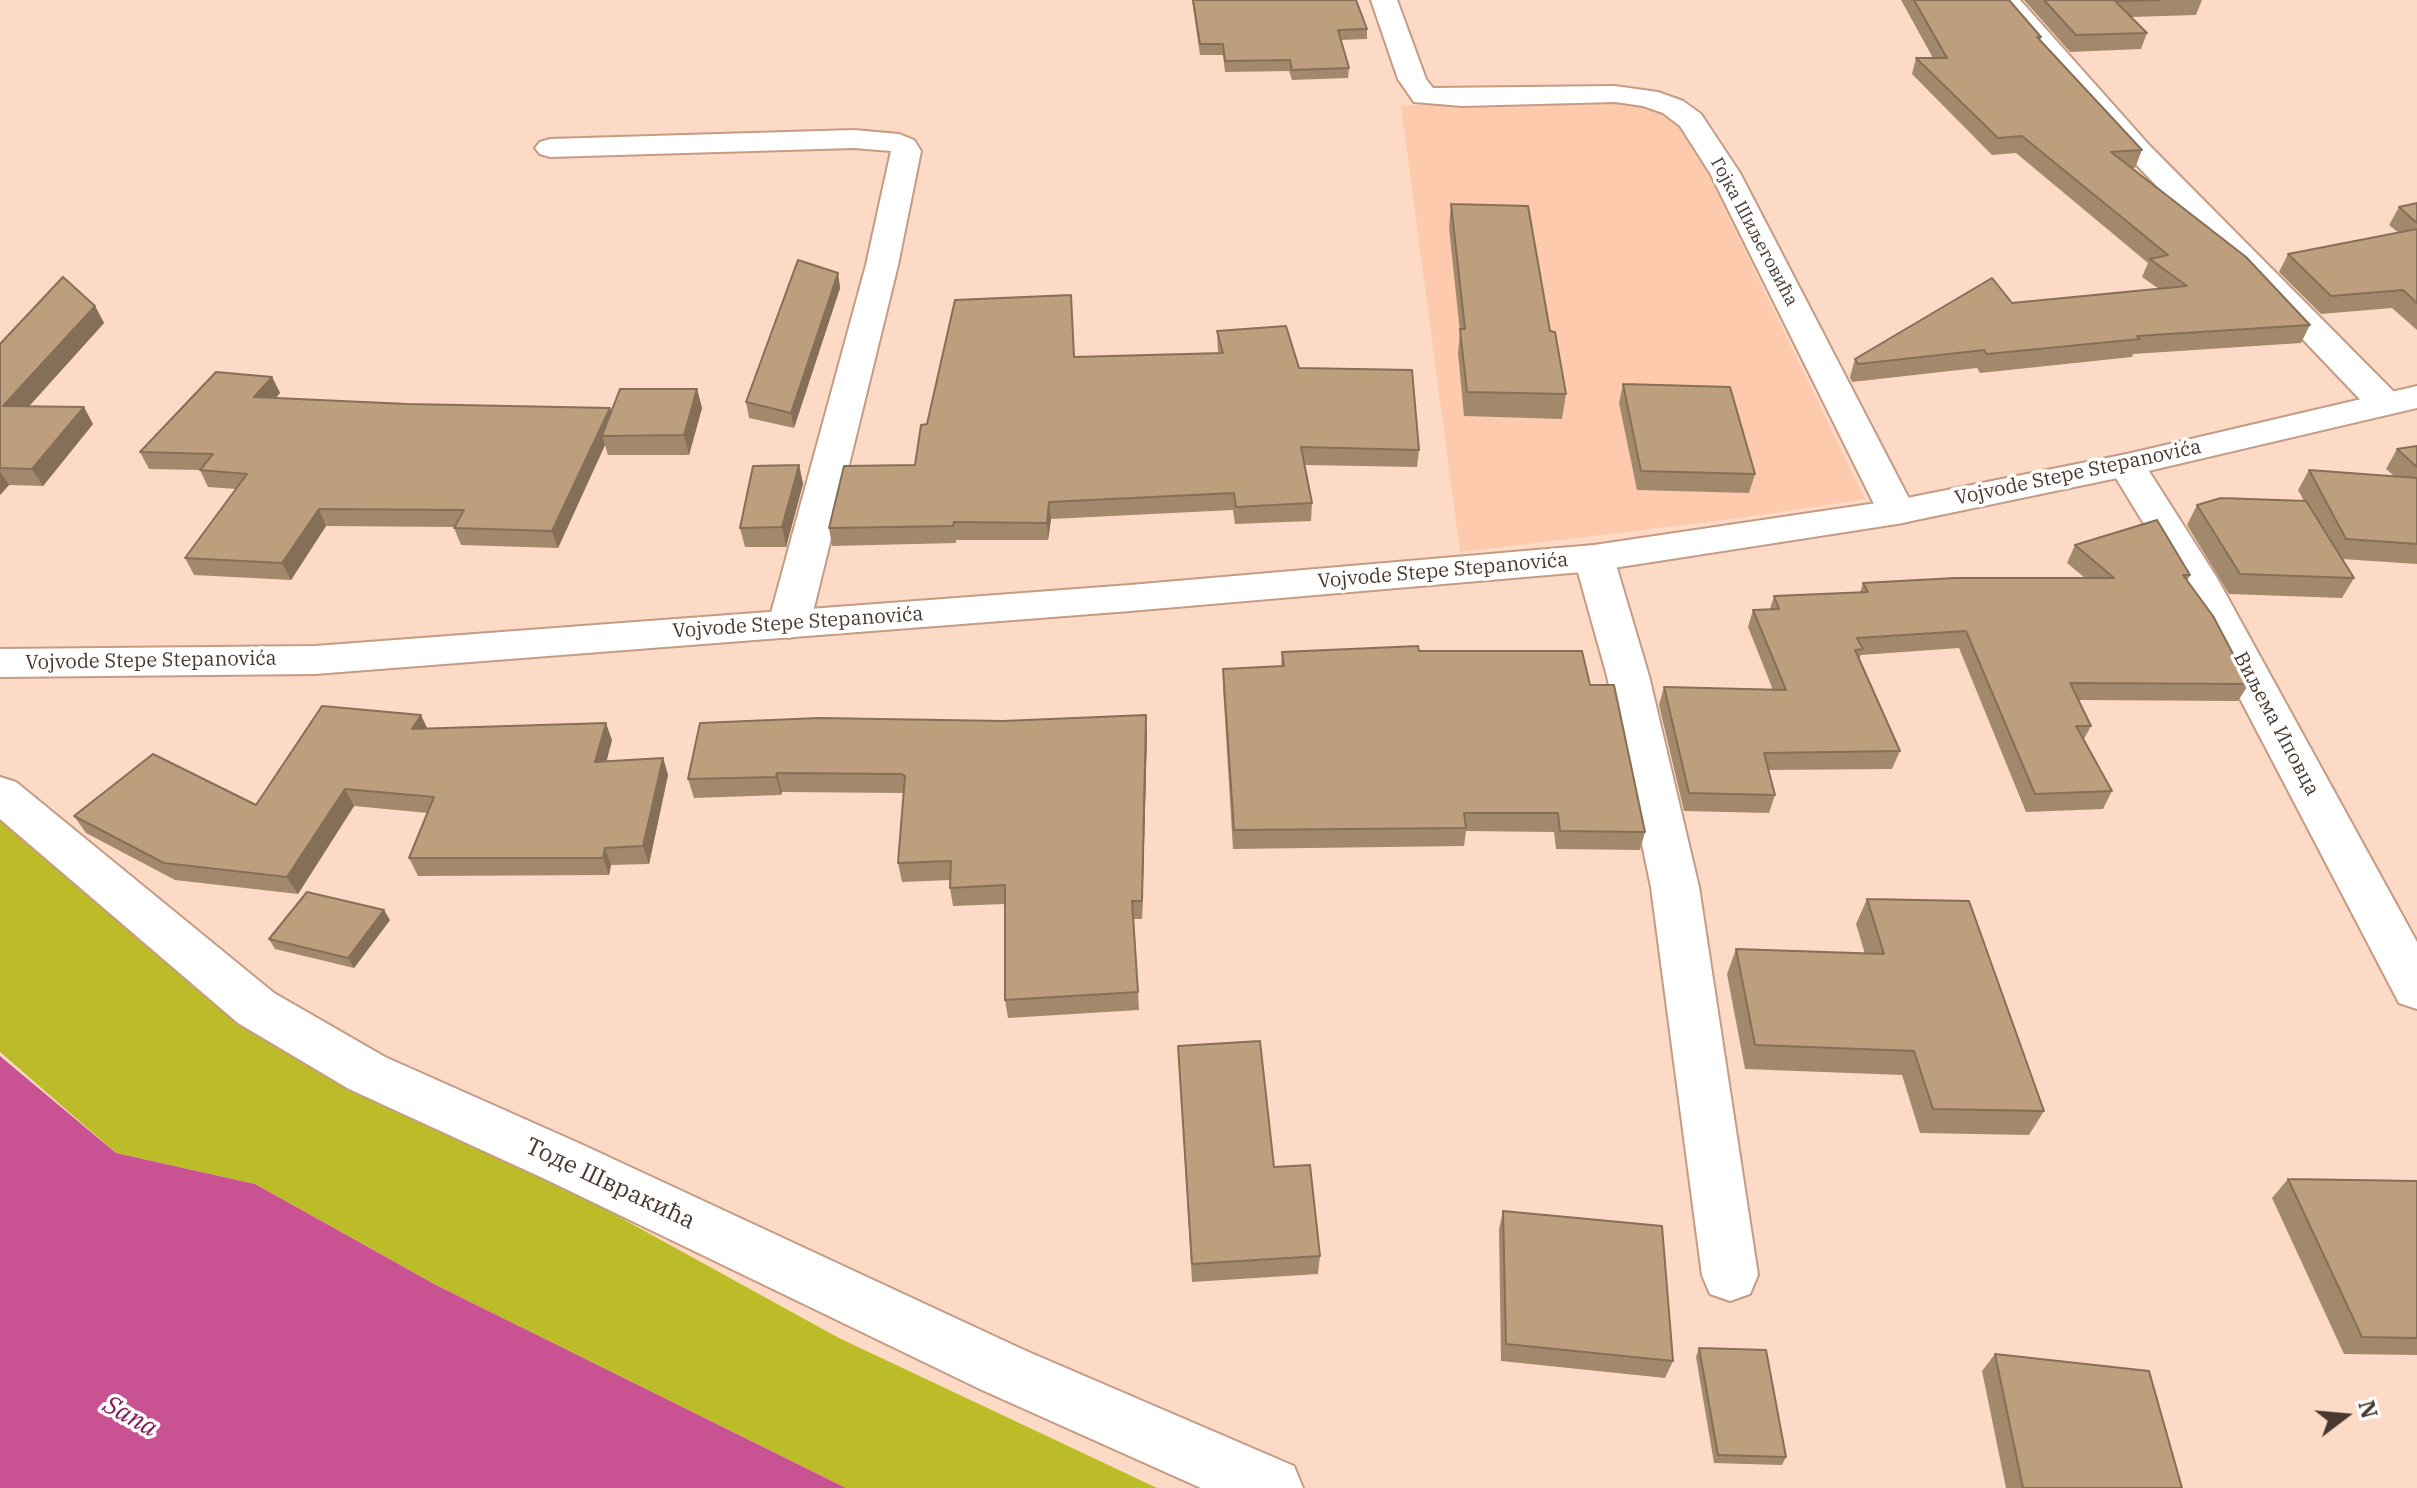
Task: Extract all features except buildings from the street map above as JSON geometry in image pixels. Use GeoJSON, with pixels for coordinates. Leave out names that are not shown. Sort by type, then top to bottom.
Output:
{"type":"FeatureCollection","features":[{"type":"Feature","properties":{"kind":"street","name":"Гојка Шиљеговића"},"geometry":{"type":"LineString","coordinates":[[1384,0],[1412,79],[1424,96],[1615,94],[1660,103],[1691,120],[1725,173],[1897,512]]}},
{"type":"Feature","properties":{"kind":"street"},"geometry":{"type":"LineString","coordinates":[[2006,0],[2140,152],[2401,401]]}},
{"type":"Feature","properties":{"kind":"street"},"geometry":{"type":"LineString","coordinates":[[550,148],[854,139],[889,140],[904,146],[906,151],[882,265],[789,624]]}},
{"type":"Feature","properties":{"kind":"street","name":"Vojvode Stepe Stepanovića"},"geometry":{"type":"LineString","coordinates":[[0,663],[315,660],[1594,558],[1897,512],[2127,465],[2401,401]]}},
{"type":"Feature","properties":{"kind":"street","name":"Виљема Иповца"},"geometry":{"type":"LineString","coordinates":[[2127,465],[2197,578],[2417,989]]}},
{"type":"Feature","properties":{"kind":"street","name":"Vojvode Stepe Stepanovića"},"geometry":{"type":"LineString","coordinates":[[1594,558],[1628,676],[1675,887],[1730,1275]]}},
{"type":"Feature","properties":{"kind":"street","name":"Тоде Швракића"},"geometry":{"type":"LineString","coordinates":[[0,794],[256,1008],[367,1073],[564,1162],[1003,1370],[1272,1488]]}},
{"type":"Feature","properties":{"kind":"shaded area"},"geometry":{"type":"Polygon","coordinates":[[[1607,96],[1657,106],[1684,125],[1865,499],[1734,519],[1460,552],[1401,106],[1607,96]]]}},
{"type":"Feature","properties":{"kind":"shaded area"},"geometry":{"type":"Polygon","coordinates":[[[0,797],[392,1092],[839,1338],[1157,1488],[846,1488],[436,1285],[255,1184],[116,1153],[0,1052],[0,797]]]}},
{"type":"Feature","properties":{"kind":"water","name":"Sana"},"geometry":{"type":"Polygon","coordinates":[[[0,1056],[116,1153],[255,1184],[436,1285],[846,1488],[0,1488],[0,1056]]]}}]}
